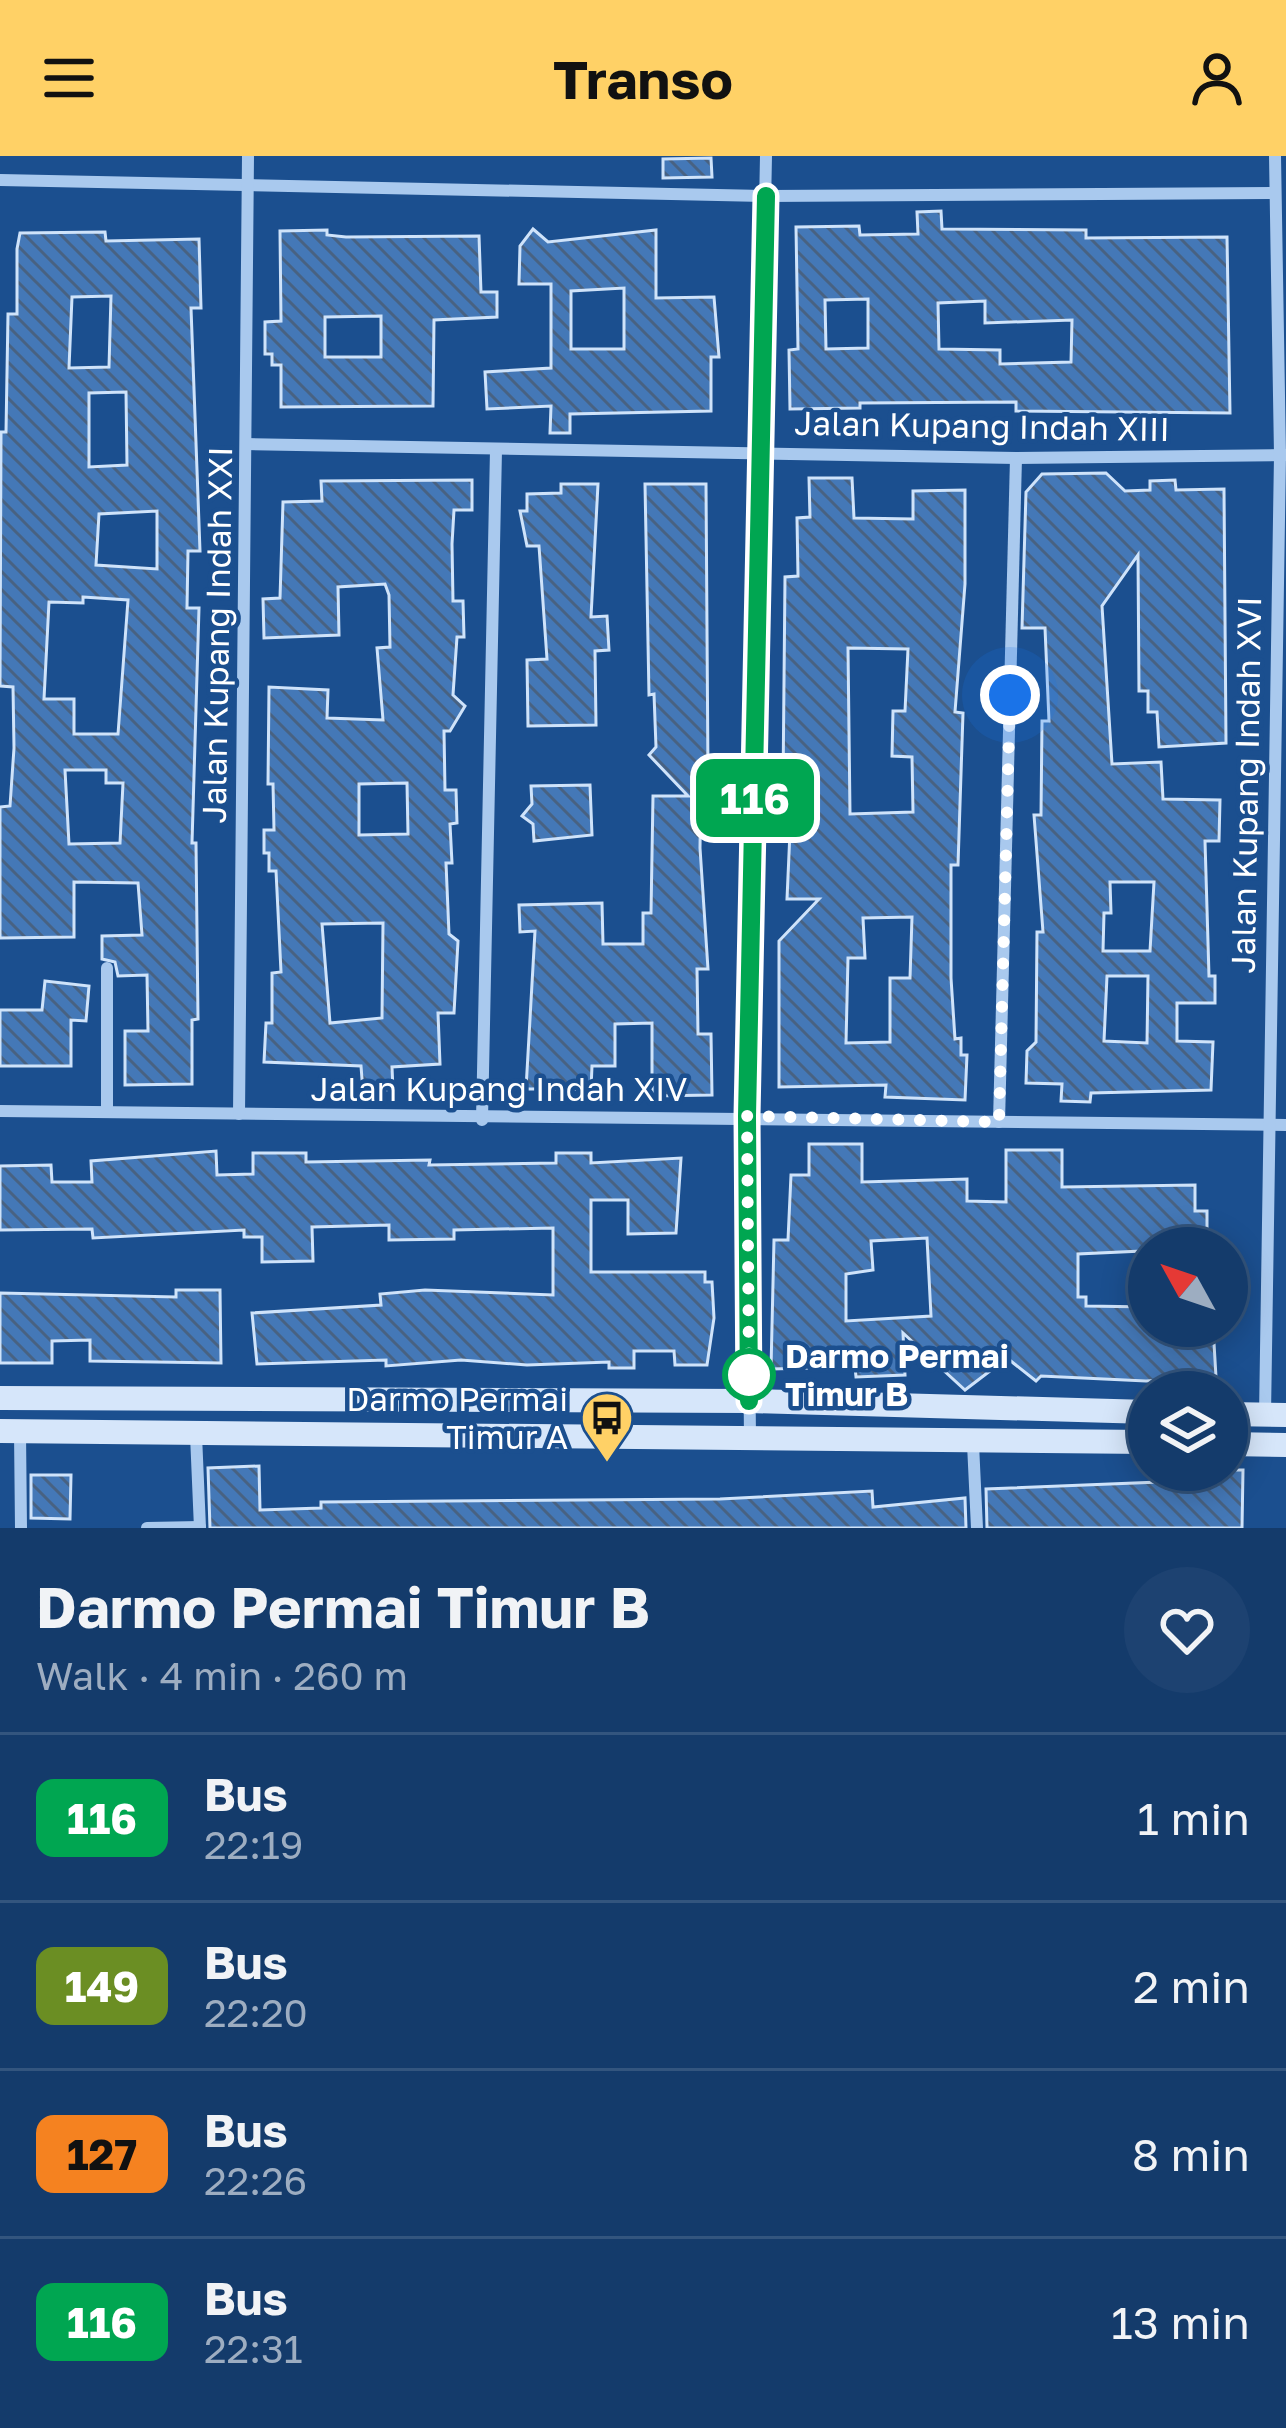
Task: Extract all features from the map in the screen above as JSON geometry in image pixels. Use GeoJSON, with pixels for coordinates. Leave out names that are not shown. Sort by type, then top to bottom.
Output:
{"type":"FeatureCollection","features":[{"type":"Feature","properties":{"kind":"main road"},"geometry":{"type":"LineString","coordinates":[[0,1398],[749,1401],[1128,1412]]}},
{"type":"Feature","properties":{"kind":"main road"},"geometry":{"type":"LineString","coordinates":[[194,1399],[196,1435]]}},
{"type":"Feature","properties":{"kind":"main road"},"geometry":{"type":"LineString","coordinates":[[952,1408],[962,1444]]}},
{"type":"Feature","properties":{"kind":"main road"},"geometry":{"type":"LineString","coordinates":[[1066,1411],[1066,1442]]}},
{"type":"Feature","properties":{"kind":"main road"},"geometry":{"type":"LineString","coordinates":[[1276,1415],[1276,1445]]}},
{"type":"Feature","properties":{"kind":"main road"},"geometry":{"type":"LineString","coordinates":[[10,1432],[1128,1442]]}},
{"type":"Feature","properties":{"kind":"street","name":"Jalan Kupang Indah XXI"},"geometry":{"type":"LineString","coordinates":[[239,1114],[248,156]]}},
{"type":"Feature","properties":{"kind":"street"},"geometry":{"type":"LineString","coordinates":[[750,1441],[747,1116],[766,156]]}},
{"type":"Feature","properties":{"kind":"street","name":"Jalan Kupang Indah XVI"},"geometry":{"type":"LineString","coordinates":[[1275,156],[1283,455],[1266,1125],[1276,1415]]}},
{"type":"Feature","properties":{"kind":"street"},"geometry":{"type":"LineString","coordinates":[[0,180],[766,196],[1274,194]]}},
{"type":"Feature","properties":{"kind":"street","name":"Jalan Kupang Indah XIII"},"geometry":{"type":"LineString","coordinates":[[246,444],[1016,458],[1283,455]]}},
{"type":"Feature","properties":{"kind":"street"},"geometry":{"type":"LineString","coordinates":[[482,1120],[496,450]]}},
{"type":"Feature","properties":{"kind":"street"},"geometry":{"type":"LineString","coordinates":[[999,1122],[1016,458]]}},
{"type":"Feature","properties":{"kind":"street"},"geometry":{"type":"LineString","coordinates":[[106,1112],[107,968]]}},
{"type":"Feature","properties":{"kind":"street","name":"Jalan Kupang Indah XIV"},"geometry":{"type":"LineString","coordinates":[[0,1112],[1286,1125]]}},
{"type":"Feature","properties":{"kind":"street"},"geometry":{"type":"LineString","coordinates":[[10,1432],[21,1528]]}},
{"type":"Feature","properties":{"kind":"street"},"geometry":{"type":"LineString","coordinates":[[148,1528],[200,1527],[196,1435]]}},
{"type":"Feature","properties":{"kind":"street"},"geometry":{"type":"LineString","coordinates":[[962,1444],[976,1528]]}},
{"type":"Feature","properties":{"kind":"building"},"geometry":{"type":"Polygon","coordinates":[[[711,158],[712,177],[663,178],[663,159],[711,158]]]}},
{"type":"Feature","properties":{"kind":"building"},"geometry":{"type":"Polygon","coordinates":[[[941,211],[942,229],[1086,230],[1086,238],[1227,237],[1230,413],[1016,411],[1016,402],[860,403],[860,408],[790,409],[789,350],[798,349],[796,227],[859,226],[860,235],[918,234],[917,212],[941,211]],[[868,299],[825,300],[826,349],[868,348],[868,299]],[[985,301],[938,303],[939,349],[1000,350],[1000,364],[1071,362],[1072,320],[985,323],[985,301]]]}},
{"type":"Feature","properties":{"kind":"building"},"geometry":{"type":"Polygon","coordinates":[[[533,229],[548,242],[656,230],[656,298],[714,297],[719,357],[711,357],[711,411],[570,414],[570,433],[550,433],[551,406],[487,409],[485,372],[551,368],[551,284],[519,284],[520,246],[533,229]],[[624,288],[571,291],[571,349],[624,349],[624,288]]]}},
{"type":"Feature","properties":{"kind":"building"},"geometry":{"type":"Polygon","coordinates":[[[327,230],[327,235],[346,237],[479,236],[481,292],[497,292],[497,317],[434,320],[433,406],[281,407],[281,365],[272,365],[272,354],[265,354],[265,322],[281,321],[280,231],[327,230]],[[381,316],[325,317],[325,357],[381,357],[381,316]]]}},
{"type":"Feature","properties":{"kind":"building"},"geometry":{"type":"Polygon","coordinates":[[[105,232],[106,241],[199,239],[201,308],[191,308],[200,551],[188,551],[187,608],[199,608],[192,843],[196,843],[198,1019],[192,1020],[192,1084],[125,1085],[125,1031],[148,1031],[147,975],[118,976],[115,962],[102,959],[102,936],[142,935],[138,883],[74,882],[74,937],[0,938],[0,807],[10,806],[14,748],[13,687],[0,686],[1,432],[6,432],[8,314],[17,314],[20,233],[105,232]],[[111,296],[72,297],[69,368],[109,367],[111,296]],[[126,392],[89,393],[89,467],[127,465],[126,392]],[[157,511],[99,514],[96,565],[157,569],[157,511]],[[83,597],[83,603],[49,602],[44,699],[74,699],[74,734],[118,734],[128,600],[83,597]],[[65,770],[69,844],[120,843],[123,783],[106,783],[106,770],[65,770]]]}},
{"type":"Feature","properties":{"kind":"building"},"geometry":{"type":"Polygon","coordinates":[[[1106,473],[1125,491],[1150,490],[1150,481],[1175,480],[1176,490],[1224,489],[1226,743],[1159,747],[1157,712],[1148,712],[1148,691],[1139,691],[1138,555],[1102,606],[1112,764],[1161,762],[1163,799],[1220,800],[1219,841],[1205,841],[1209,976],[1215,976],[1215,1003],[1177,1003],[1177,1041],[1213,1042],[1211,1090],[1091,1093],[1090,1102],[1061,1101],[1062,1084],[1026,1083],[1027,1051],[1036,1042],[1037,932],[1043,932],[1034,815],[1041,815],[1042,721],[1049,721],[1045,628],[1022,628],[1026,492],[1042,474],[1106,473]],[[1110,882],[1111,913],[1104,913],[1103,951],[1150,951],[1154,882],[1110,882]],[[1107,976],[1104,1041],[1147,1043],[1148,976],[1107,976]]]}},
{"type":"Feature","properties":{"kind":"building"},"geometry":{"type":"Polygon","coordinates":[[[809,478],[852,478],[854,518],[913,519],[913,491],[965,490],[965,584],[955,712],[963,713],[958,865],[951,865],[951,978],[955,1039],[961,1038],[961,1055],[967,1055],[965,1100],[885,1097],[886,1085],[779,1087],[779,941],[819,899],[787,899],[792,787],[783,787],[785,577],[798,576],[797,518],[810,517],[809,478]],[[848,648],[850,814],[913,812],[912,757],[892,756],[893,711],[905,711],[908,649],[848,648]],[[912,917],[863,918],[865,958],[848,958],[846,1043],[890,1042],[890,978],[910,978],[912,917]]]}},
{"type":"Feature","properties":{"kind":"building"},"geometry":{"type":"Polygon","coordinates":[[[472,480],[472,510],[454,510],[452,544],[453,601],[463,601],[464,637],[457,637],[453,695],[465,706],[450,731],[444,731],[445,790],[456,790],[457,823],[450,824],[452,863],[446,863],[449,934],[458,941],[454,1013],[438,1013],[440,1064],[392,1067],[393,1090],[363,1092],[361,1066],[264,1062],[266,1023],[272,1023],[272,973],[281,972],[276,871],[269,871],[269,853],[264,853],[264,830],[274,830],[273,784],[268,784],[269,687],[328,690],[327,718],[383,720],[377,648],[390,647],[385,584],[338,587],[339,635],[264,638],[263,599],[280,598],[283,502],[322,501],[321,481],[472,480]],[[407,783],[359,784],[359,835],[408,834],[407,783]],[[383,923],[322,924],[330,1023],[382,1018],[383,923]]]}},
{"type":"Feature","properties":{"kind":"building"},"geometry":{"type":"Polygon","coordinates":[[[561,484],[598,484],[591,617],[607,616],[609,650],[595,651],[596,725],[528,726],[527,660],[547,659],[539,546],[527,546],[520,511],[527,511],[527,494],[561,493],[561,484]]]}},
{"type":"Feature","properties":{"kind":"building"},"geometry":{"type":"Polygon","coordinates":[[[645,484],[706,484],[708,776],[701,776],[700,848],[708,969],[697,969],[698,1034],[711,1034],[712,1095],[652,1096],[652,1023],[615,1024],[615,1066],[592,1066],[591,1089],[526,1089],[535,931],[520,932],[519,905],[602,903],[603,944],[643,944],[643,913],[651,913],[653,796],[688,796],[649,755],[656,747],[654,694],[649,695],[645,484]]]}},
{"type":"Feature","properties":{"kind":"building"},"geometry":{"type":"Polygon","coordinates":[[[590,785],[592,835],[534,841],[533,824],[522,816],[532,804],[531,786],[590,785]]]}},
{"type":"Feature","properties":{"kind":"building"},"geometry":{"type":"Polygon","coordinates":[[[45,981],[89,986],[86,1021],[71,1020],[71,1066],[0,1066],[0,1010],[42,1010],[45,981]]]}},
{"type":"Feature","properties":{"kind":"building"},"geometry":{"type":"Polygon","coordinates":[[[809,1144],[862,1144],[862,1182],[967,1179],[967,1201],[1006,1202],[1006,1150],[1062,1150],[1062,1187],[1195,1185],[1195,1211],[1207,1211],[1207,1227],[1128,1227],[1128,1252],[1078,1254],[1078,1297],[1086,1297],[1086,1306],[1128,1307],[1128,1347],[1214,1347],[1216,1371],[1128,1371],[1128,1380],[1041,1376],[1036,1381],[1007,1358],[965,1390],[903,1333],[905,1375],[856,1377],[855,1367],[771,1369],[774,1240],[788,1240],[791,1175],[809,1175],[809,1144]],[[927,1238],[871,1241],[873,1270],[846,1274],[846,1321],[931,1316],[927,1238]]]}},
{"type":"Feature","properties":{"kind":"building"},"geometry":{"type":"Polygon","coordinates":[[[216,1151],[217,1175],[253,1174],[253,1153],[306,1153],[306,1162],[430,1160],[429,1165],[556,1163],[556,1153],[591,1153],[591,1163],[681,1158],[676,1233],[628,1234],[628,1200],[591,1200],[591,1272],[705,1272],[705,1282],[712,1282],[714,1318],[707,1365],[675,1365],[674,1351],[634,1351],[634,1368],[609,1368],[609,1362],[527,1365],[461,1360],[386,1366],[386,1360],[257,1364],[252,1313],[381,1305],[380,1294],[425,1290],[553,1295],[553,1228],[454,1230],[454,1239],[389,1240],[389,1225],[312,1227],[313,1261],[262,1262],[262,1237],[244,1237],[244,1230],[93,1238],[92,1229],[0,1230],[0,1166],[51,1165],[52,1182],[92,1182],[91,1161],[216,1151]]]}},
{"type":"Feature","properties":{"kind":"building"},"geometry":{"type":"Polygon","coordinates":[[[176,1290],[220,1290],[221,1363],[90,1361],[90,1340],[52,1341],[52,1363],[0,1363],[0,1293],[176,1297],[176,1290]]]}},
{"type":"Feature","properties":{"kind":"building"},"geometry":{"type":"Polygon","coordinates":[[[259,1466],[260,1510],[321,1508],[321,1502],[720,1499],[872,1491],[873,1507],[965,1498],[966,1528],[210,1528],[208,1468],[259,1466]]]}},
{"type":"Feature","properties":{"kind":"building"},"geometry":{"type":"Polygon","coordinates":[[[31,1475],[71,1475],[70,1519],[31,1518],[31,1475]]]}},
{"type":"Feature","properties":{"kind":"building"},"geometry":{"type":"Polygon","coordinates":[[[1128,1483],[1128,1491],[1243,1491],[1242,1528],[987,1528],[986,1489],[1128,1483]]]}},
{"type":"Feature","properties":{"kind":"bus line","name":"116"},"geometry":{"type":"LineString","coordinates":[[749,1401],[747,1116],[766,196]]}},
{"type":"Feature","properties":{"kind":"place","name":"Darmo Permai Timur B"},"geometry":{"type":"Point","coordinates":[749,1375]}},
{"type":"Feature","properties":{"kind":"place","name":"Darmo Permai Timur A"},"geometry":{"type":"Point","coordinates":[607,1464]}},
{"type":"Feature","properties":{"kind":"route"},"geometry":{"type":"LineString","coordinates":[[749,1375],[747,1116],[999,1122],[1010,695]]}}]}
